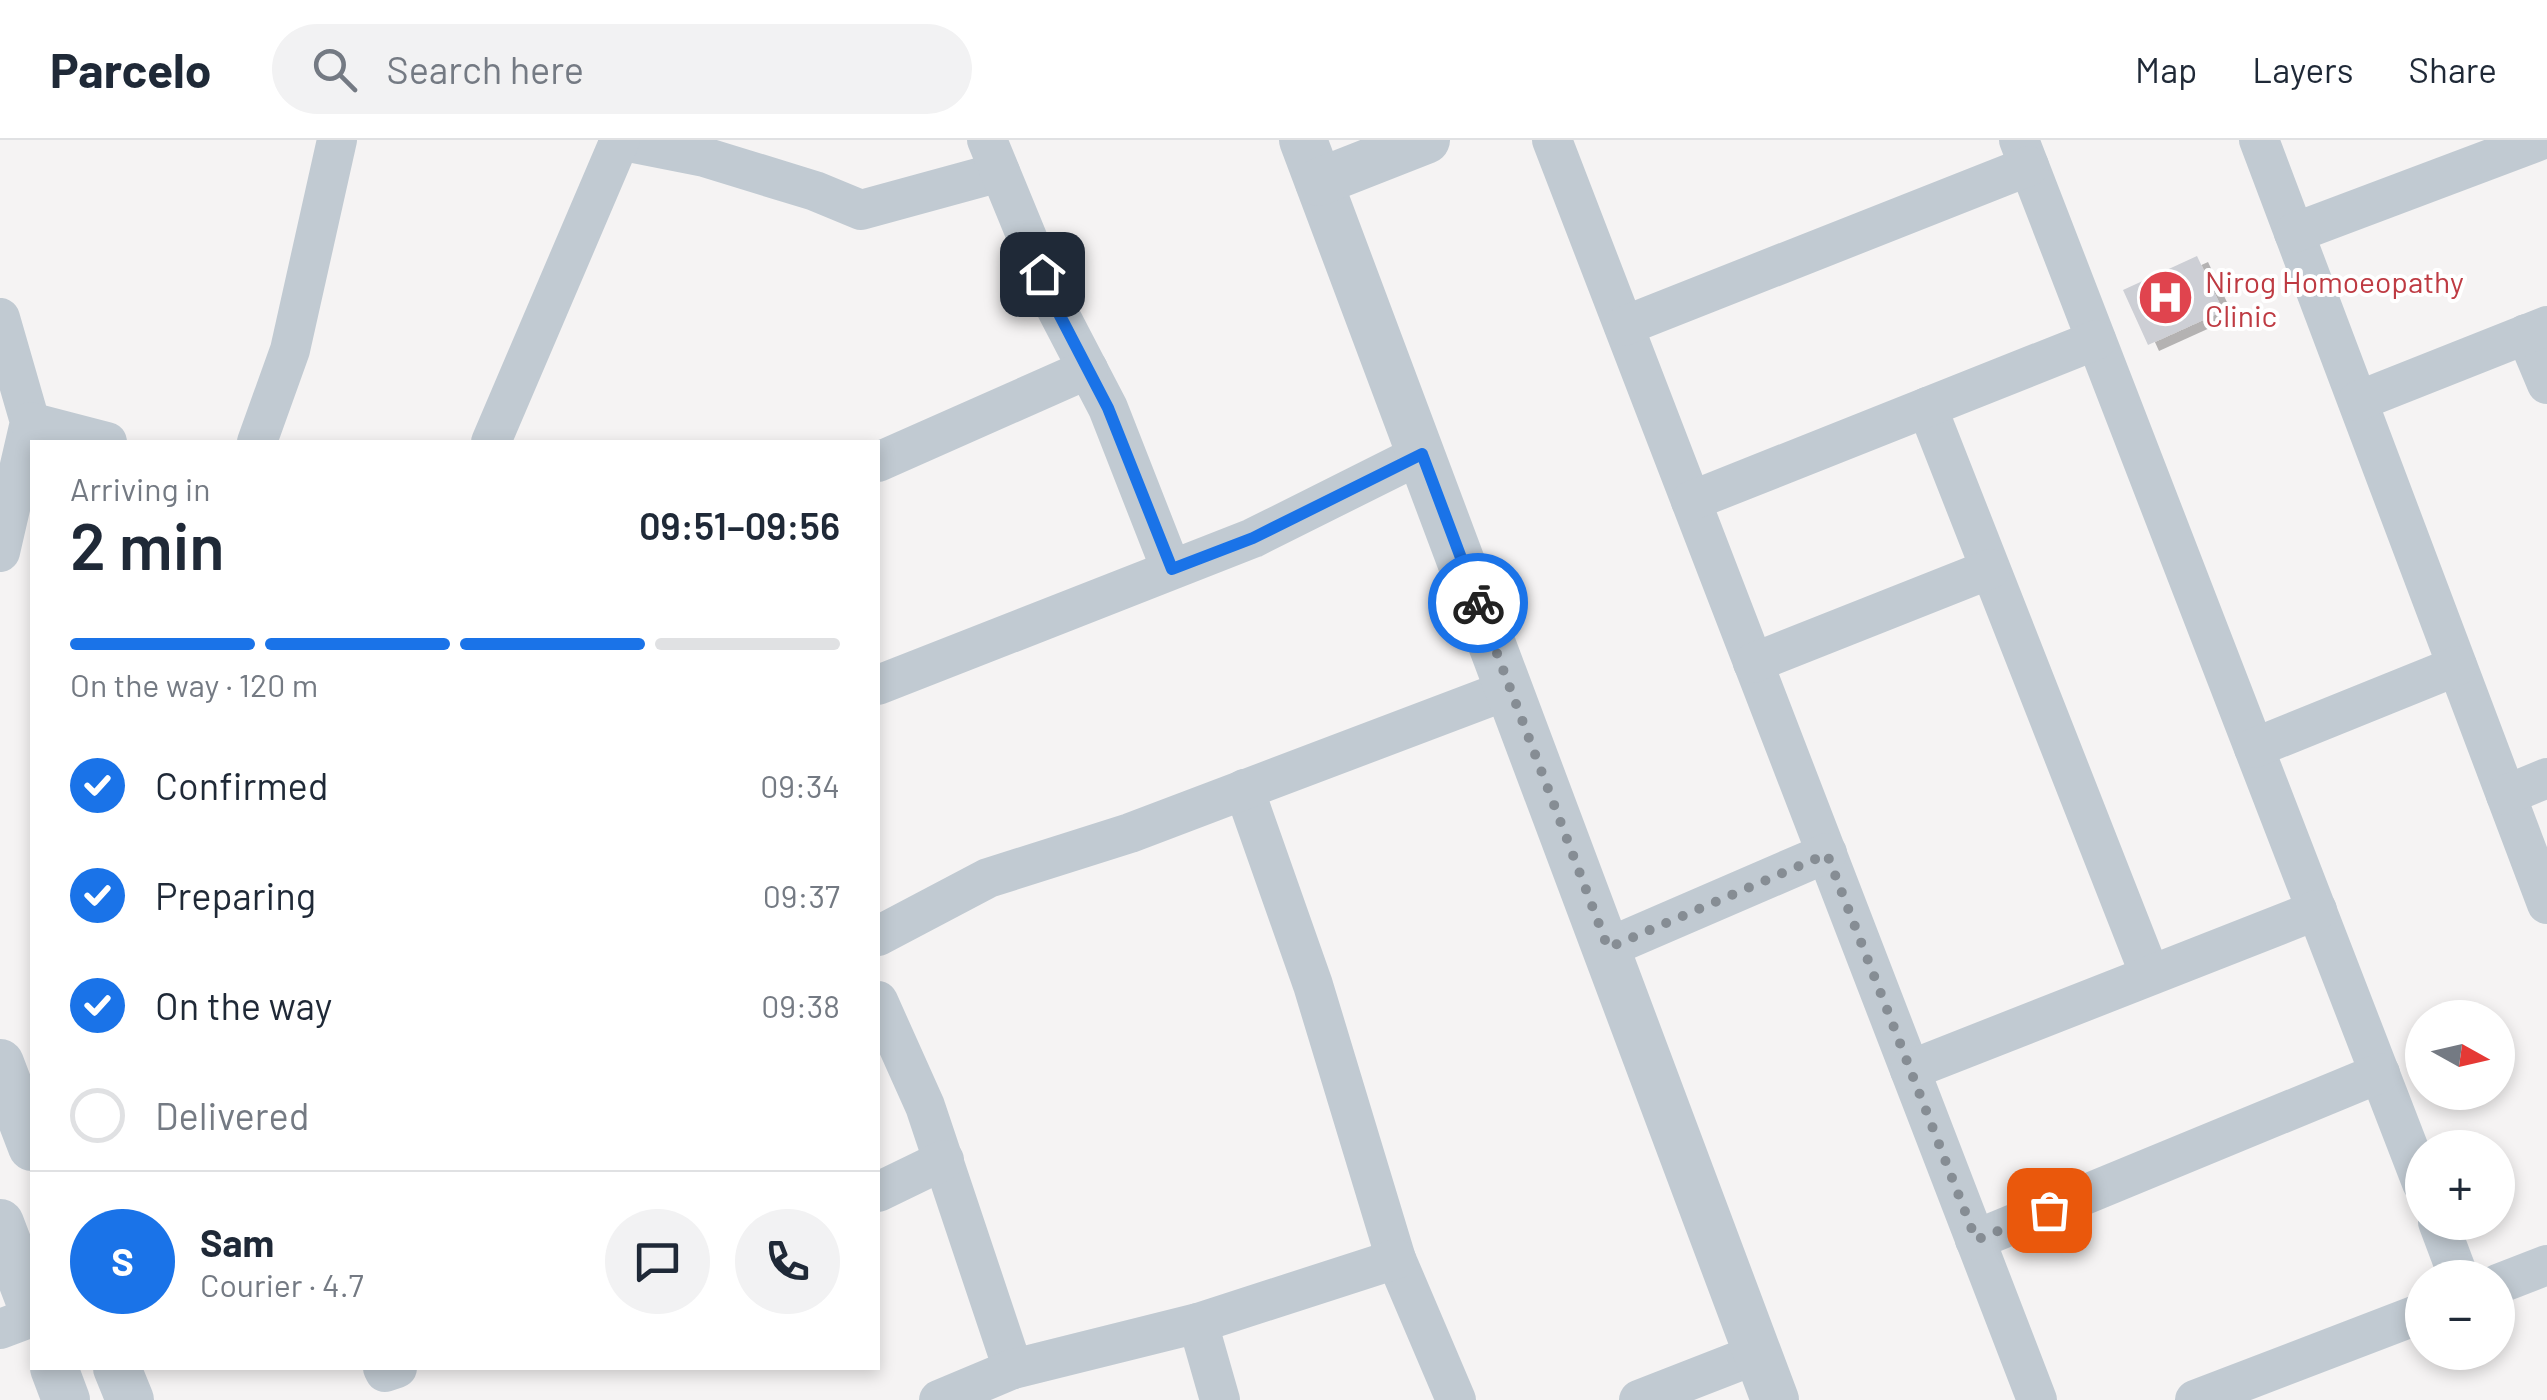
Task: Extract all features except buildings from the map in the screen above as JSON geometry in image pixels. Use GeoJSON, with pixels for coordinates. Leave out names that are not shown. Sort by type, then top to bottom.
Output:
{"type":"FeatureCollection","features":[{"type":"Feature","properties":{"kind":"street"},"geometry":{"type":"LineString","coordinates":[[259,440],[290,350],[338,140]]}},
{"type":"Feature","properties":{"kind":"street"},"geometry":{"type":"LineString","coordinates":[[492,440],[619,140],[704,158],[861,210],[994,156],[1056,308],[1108,408],[1172,569]]}},
{"type":"Feature","properties":{"kind":"street"},"geometry":{"type":"LineString","coordinates":[[1426,140],[1311,161],[1775,1400]]}},
{"type":"Feature","properties":{"kind":"street"},"geometry":{"type":"LineString","coordinates":[[1552,140],[2037,1400]]}},
{"type":"Feature","properties":{"kind":"street"},"geometry":{"type":"LineString","coordinates":[[2259,140],[2547,904]]}},
{"type":"Feature","properties":{"kind":"street"},"geometry":{"type":"LineString","coordinates":[[2294,233],[2541,140]]}},
{"type":"Feature","properties":{"kind":"street"},"geometry":{"type":"LineString","coordinates":[[1624,326],[2024,153],[2405,1138]]}},
{"type":"Feature","properties":{"kind":"street"},"geometry":{"type":"LineString","coordinates":[[0,318],[30,422],[0,552]]}},
{"type":"Feature","properties":{"kind":"street"},"geometry":{"type":"LineString","coordinates":[[2358,401],[2537,330],[2547,384]]}},
{"type":"Feature","properties":{"kind":"street"},"geometry":{"type":"LineString","coordinates":[[1691,501],[2096,340]]}},
{"type":"Feature","properties":{"kind":"street"},"geometry":{"type":"LineString","coordinates":[[880,461],[1088,369]]}},
{"type":"Feature","properties":{"kind":"street"},"geometry":{"type":"LineString","coordinates":[[1926,407],[2150,975]]}},
{"type":"Feature","properties":{"kind":"street"},"geometry":{"type":"LineString","coordinates":[[30,422],[98,440]]}},
{"type":"Feature","properties":{"kind":"street"},"geometry":{"type":"LineString","coordinates":[[880,683],[1253,538],[1422,454]]}},
{"type":"Feature","properties":{"kind":"street"},"geometry":{"type":"LineString","coordinates":[[1753,663],[1990,570]]}},
{"type":"Feature","properties":{"kind":"street"},"geometry":{"type":"LineString","coordinates":[[2254,748],[2457,666]]}},
{"type":"Feature","properties":{"kind":"street"},"geometry":{"type":"LineString","coordinates":[[880,935],[988,878],[1130,833],[1510,689]]}},
{"type":"Feature","properties":{"kind":"street"},"geometry":{"type":"LineString","coordinates":[[2506,796],[2547,778]]}},
{"type":"Feature","properties":{"kind":"street"},"geometry":{"type":"LineString","coordinates":[[1244,788],[1313,985],[1396,1259],[1456,1400]]}},
{"type":"Feature","properties":{"kind":"street"},"geometry":{"type":"LineString","coordinates":[[1608,948],[1827,854]]}},
{"type":"Feature","properties":{"kind":"street"},"geometry":{"type":"LineString","coordinates":[[1910,1070],[2317,910]]}},
{"type":"Feature","properties":{"kind":"street"},"geometry":{"type":"LineString","coordinates":[[880,1005],[925,1106],[1013,1369]]}},
{"type":"Feature","properties":{"kind":"street"},"geometry":{"type":"LineString","coordinates":[[0,1063],[30,1142]]}},
{"type":"Feature","properties":{"kind":"street"},"geometry":{"type":"LineString","coordinates":[[1976,1240],[2380,1073]]}},
{"type":"Feature","properties":{"kind":"street"},"geometry":{"type":"LineString","coordinates":[[880,1191],[944,1160]]}},
{"type":"Feature","properties":{"kind":"street"},"geometry":{"type":"LineString","coordinates":[[0,1223],[30,1302]]}},
{"type":"Feature","properties":{"kind":"street"},"geometry":{"type":"LineString","coordinates":[[939,1400],[1013,1369],[1198,1323],[1396,1259]]}},
{"type":"Feature","properties":{"kind":"street"},"geometry":{"type":"LineString","coordinates":[[2515,1277],[2547,1265]]}},
{"type":"Feature","properties":{"kind":"street"},"geometry":{"type":"LineString","coordinates":[[0,1329],[30,1318]]}},
{"type":"Feature","properties":{"kind":"street"},"geometry":{"type":"LineString","coordinates":[[2195,1400],[2405,1320]]}},
{"type":"Feature","properties":{"kind":"street"},"geometry":{"type":"LineString","coordinates":[[1198,1323],[1220,1400]]}},
{"type":"Feature","properties":{"kind":"street"},"geometry":{"type":"LineString","coordinates":[[1639,1400],[1757,1354]]}},
{"type":"Feature","properties":{"kind":"street"},"geometry":{"type":"LineString","coordinates":[[55,1370],[66,1400]]}},
{"type":"Feature","properties":{"kind":"street"},"geometry":{"type":"LineString","coordinates":[[118,1370],[130,1400]]}},
{"type":"Feature","properties":{"kind":"way so far"},"geometry":{"type":"LineString","coordinates":[[1478,603],[1608,948],[1827,854],[1976,1240],[2049,1210]]}},
{"type":"Feature","properties":{"kind":"place","name":"Nirog Homoeopathy Clinic"},"geometry":{"type":"Point","coordinates":[2166,298]}},
{"type":"Feature","properties":{"kind":"route"},"geometry":{"type":"LineString","coordinates":[[1042,274],[1108,408],[1172,569],[1253,538],[1422,454],[1478,603]]}}]}
